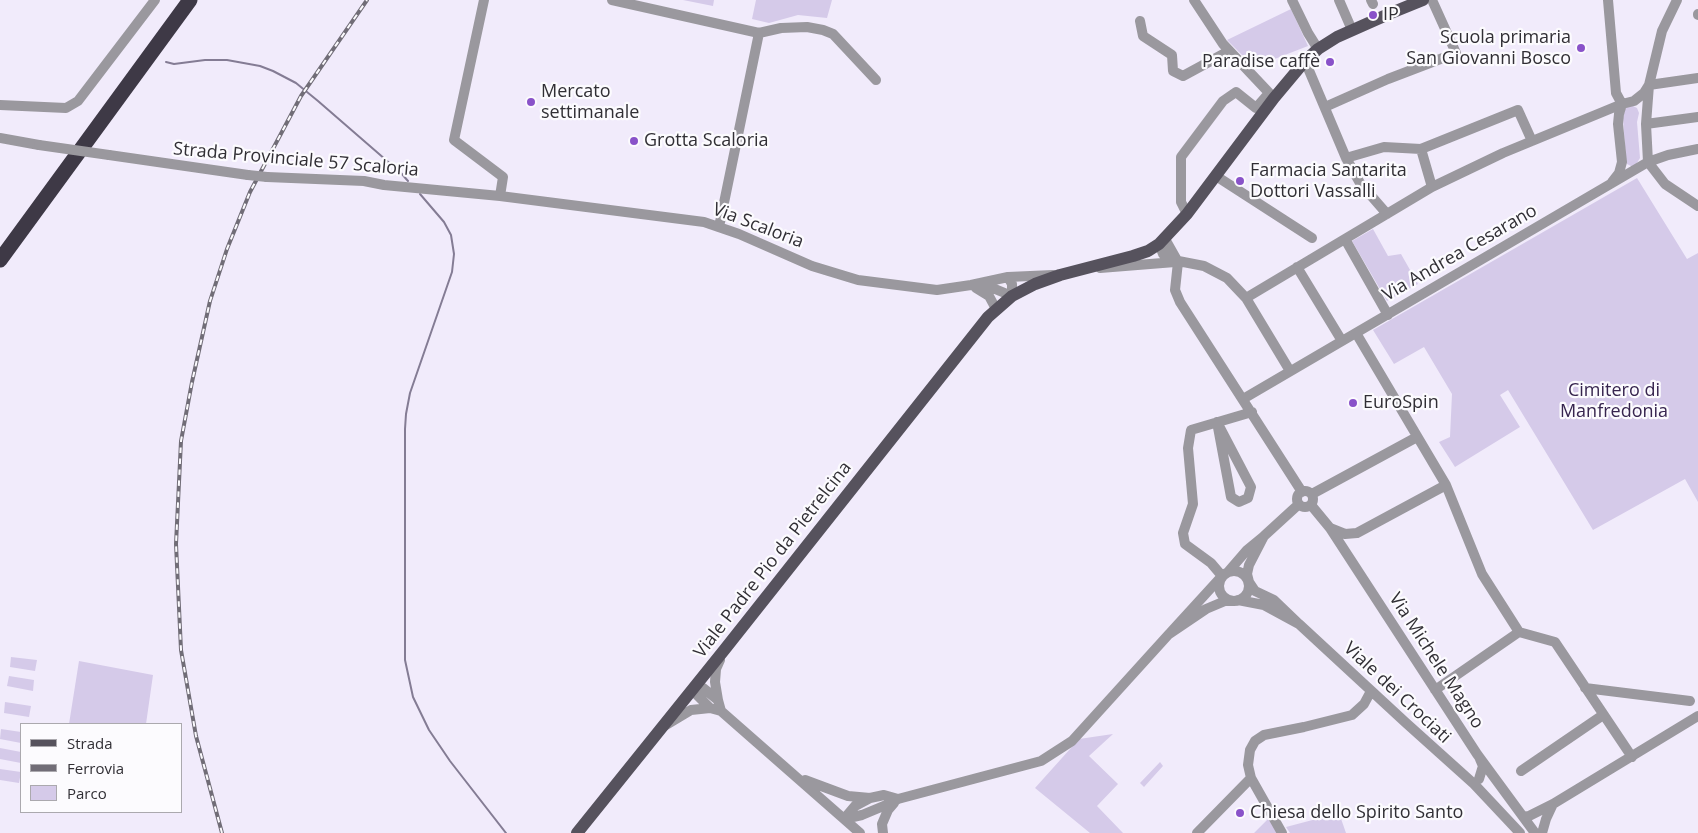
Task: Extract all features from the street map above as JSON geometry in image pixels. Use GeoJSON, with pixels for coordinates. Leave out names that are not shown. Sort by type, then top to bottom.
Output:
{"type":"FeatureCollection","features":[{"type":"Feature","properties":{"kind":"highway"},"geometry":{"type":"LineString","coordinates":[[0,244],[178,0]]}},
{"type":"Feature","properties":{"kind":"highway"},"geometry":{"type":"LineString","coordinates":[[0,260],[190,0]]}},
{"type":"Feature","properties":{"kind":"main road","name":"Via Scaloria"},"geometry":{"type":"LineString","coordinates":[[996,309],[1012,296],[1035,284],[1060,275],[1148,251],[1162,242],[1187,214],[1216,176],[1271,96],[1305,60],[1318,49],[1404,3],[1422,0]]}},
{"type":"Feature","properties":{"kind":"main road","name":"Viale Padre Pio da Pietrelcina"},"geometry":{"type":"LineString","coordinates":[[576,833],[725,649],[981,325],[996,309]]}},
{"type":"Feature","properties":{"kind":"street"},"geometry":{"type":"LineString","coordinates":[[0,105],[66,108],[78,101],[155,0]]}},
{"type":"Feature","properties":{"kind":"street"},"geometry":{"type":"LineString","coordinates":[[484,0],[454,140],[503,177],[500,196]]}},
{"type":"Feature","properties":{"kind":"street"},"geometry":{"type":"LineString","coordinates":[[612,0],[759,33],[782,28],[807,27],[823,30],[833,34],[876,80]]}},
{"type":"Feature","properties":{"kind":"street"},"geometry":{"type":"LineString","coordinates":[[1292,0],[1318,49]]}},
{"type":"Feature","properties":{"kind":"street"},"geometry":{"type":"LineString","coordinates":[[1339,0],[1352,30]]}},
{"type":"Feature","properties":{"kind":"street"},"geometry":{"type":"LineString","coordinates":[[1325,107],[1388,79],[1456,53],[1432,0]]}},
{"type":"Feature","properties":{"kind":"street"},"geometry":{"type":"LineString","coordinates":[[1608,0],[1616,93],[1622,104],[1618,124],[1622,162],[1619,173],[1611,184]]}},
{"type":"Feature","properties":{"kind":"street"},"geometry":{"type":"LineString","coordinates":[[1678,0],[1662,31],[1649,84],[1646,124],[1648,162],[1665,184],[1698,206]]}},
{"type":"Feature","properties":{"kind":"street"},"geometry":{"type":"LineString","coordinates":[[1187,214],[1181,202],[1181,157],[1223,101],[1236,92],[1256,108],[1271,96],[1223,44],[1198,2]]}},
{"type":"Feature","properties":{"kind":"street"},"geometry":{"type":"LineString","coordinates":[[1140,21],[1143,36],[1172,55],[1173,71],[1183,76],[1229,51]]}},
{"type":"Feature","properties":{"kind":"street"},"geometry":{"type":"LineString","coordinates":[[719,227],[759,33]]}},
{"type":"Feature","properties":{"kind":"street"},"geometry":{"type":"LineString","coordinates":[[1305,60],[1346,158],[1360,183],[1387,214]]}},
{"type":"Feature","properties":{"kind":"street"},"geometry":{"type":"LineString","coordinates":[[1649,84],[1698,78]]}},
{"type":"Feature","properties":{"kind":"street"},"geometry":{"type":"LineString","coordinates":[[1246,298],[1432,187],[1502,153],[1622,104],[1634,101],[1644,92],[1649,84]]}},
{"type":"Feature","properties":{"kind":"street"},"geometry":{"type":"LineString","coordinates":[[1634,101],[1641,106],[1642,116],[1646,124]]}},
{"type":"Feature","properties":{"kind":"street"},"geometry":{"type":"LineString","coordinates":[[1346,158],[1384,148],[1421,149],[1518,110],[1532,141]]}},
{"type":"Feature","properties":{"kind":"street"},"geometry":{"type":"LineString","coordinates":[[1596,115],[1610,116],[1618,124]]}},
{"type":"Feature","properties":{"kind":"street"},"geometry":{"type":"LineString","coordinates":[[1646,124],[1698,116]]}},
{"type":"Feature","properties":{"kind":"street","name":"Strada Provinciale 57 Scaloria"},"geometry":{"type":"LineString","coordinates":[[0,138],[248,175],[364,181],[393,186],[500,196]]}},
{"type":"Feature","properties":{"kind":"street"},"geometry":{"type":"LineString","coordinates":[[1421,149],[1432,187]]}},
{"type":"Feature","properties":{"kind":"street","name":"Via Andrea Cesarano"},"geometry":{"type":"LineString","coordinates":[[1243,399],[1648,162],[1668,155],[1698,149]]}},
{"type":"Feature","properties":{"kind":"street"},"geometry":{"type":"LineString","coordinates":[[1622,162],[1631,172]]}},
{"type":"Feature","properties":{"kind":"street"},"geometry":{"type":"LineString","coordinates":[[1216,176],[1312,238]]}},
{"type":"Feature","properties":{"kind":"street","name":"Via Scaloria"},"geometry":{"type":"LineString","coordinates":[[500,196],[704,222],[739,234],[812,266],[858,280],[937,290],[1008,277],[1060,275]]}},
{"type":"Feature","properties":{"kind":"street"},"geometry":{"type":"LineString","coordinates":[[1345,239],[1388,314]]}},
{"type":"Feature","properties":{"kind":"street"},"geometry":{"type":"LineString","coordinates":[[1162,242],[1163,254],[1168,259],[1178,262],[1175,290],[1180,302],[1243,399],[1307,493],[1314,500],[1306,507],[1299,504]]}},
{"type":"Feature","properties":{"kind":"street","name":"Via Scaloria"},"geometry":{"type":"LineString","coordinates":[[1086,269],[1178,262],[1204,266],[1227,278],[1246,298],[1290,372]]}},
{"type":"Feature","properties":{"kind":"street"},"geometry":{"type":"LineString","coordinates":[[1298,267],[1342,341]]}},
{"type":"Feature","properties":{"kind":"street"},"geometry":{"type":"LineString","coordinates":[[1008,277],[1012,284],[1012,296]]}},
{"type":"Feature","properties":{"kind":"street"},"geometry":{"type":"LineString","coordinates":[[971,285],[989,296],[996,309]]}},
{"type":"Feature","properties":{"kind":"street","name":"Via Scaloria"},"geometry":{"type":"LineString","coordinates":[[971,285],[994,289],[1012,296]]}},
{"type":"Feature","properties":{"kind":"street"},"geometry":{"type":"LineString","coordinates":[[1356,333],[1446,485],[1482,574],[1519,632],[1555,642],[1632,757]]}},
{"type":"Feature","properties":{"kind":"street"},"geometry":{"type":"LineString","coordinates":[[1225,574],[1185,544],[1183,533],[1194,504],[1188,448],[1191,430],[1252,412]]}},
{"type":"Feature","properties":{"kind":"street"},"geometry":{"type":"LineString","coordinates":[[1217,422],[1251,487],[1248,498],[1239,502],[1231,497],[1217,422]]}},
{"type":"Feature","properties":{"kind":"street"},"geometry":{"type":"LineString","coordinates":[[1299,504],[1298,497],[1417,436]]}},
{"type":"Feature","properties":{"kind":"street"},"geometry":{"type":"LineString","coordinates":[[1330,528],[1344,534],[1358,533],[1446,485]]}},
{"type":"Feature","properties":{"kind":"street"},"geometry":{"type":"LineString","coordinates":[[844,819],[862,815],[886,806],[898,799],[1041,761],[1072,741],[1247,550],[1299,504]]}},
{"type":"Feature","properties":{"kind":"street","name":"Via Michele Magno"},"geometry":{"type":"LineString","coordinates":[[1310,505],[1330,528],[1477,754],[1498,780],[1535,833]]}},
{"type":"Feature","properties":{"kind":"street"},"geometry":{"type":"LineString","coordinates":[[1169,634],[1206,609],[1226,601],[1235,601],[1246,595],[1249,582],[1247,574],[1249,565],[1264,536]]}},
{"type":"Feature","properties":{"kind":"street","name":"Viale dei Crociati"},"geometry":{"type":"LineString","coordinates":[[1225,574],[1232,570],[1244,574],[1255,591],[1274,600],[1371,691],[1476,782],[1520,833]]}},
{"type":"Feature","properties":{"kind":"street"},"geometry":{"type":"LineString","coordinates":[[1225,574],[1218,585],[1221,594],[1224,598],[1235,601]]}},
{"type":"Feature","properties":{"kind":"street","name":"Viale dei Crociati"},"geometry":{"type":"LineString","coordinates":[[1235,601],[1264,605],[1299,624]]}},
{"type":"Feature","properties":{"kind":"street"},"geometry":{"type":"LineString","coordinates":[[1435,690],[1519,632]]}},
{"type":"Feature","properties":{"kind":"street"},"geometry":{"type":"LineString","coordinates":[[722,711],[715,682],[716,669],[725,649]]}},
{"type":"Feature","properties":{"kind":"street"},"geometry":{"type":"LineString","coordinates":[[710,708],[697,695],[695,686],[703,688],[718,700]]}},
{"type":"Feature","properties":{"kind":"street"},"geometry":{"type":"LineString","coordinates":[[1584,688],[1690,701]]}},
{"type":"Feature","properties":{"kind":"street"},"geometry":{"type":"LineString","coordinates":[[1282,833],[1251,778],[1248,765],[1250,750],[1255,741],[1264,735],[1352,715],[1364,704],[1371,691]]}},
{"type":"Feature","properties":{"kind":"street"},"geometry":{"type":"LineString","coordinates":[[661,728],[691,710],[710,708],[722,711],[860,833]]}},
{"type":"Feature","properties":{"kind":"street"},"geometry":{"type":"LineString","coordinates":[[1521,771],[1604,714]]}},
{"type":"Feature","properties":{"kind":"street"},"geometry":{"type":"LineString","coordinates":[[1524,817],[1553,804],[1698,716]]}},
{"type":"Feature","properties":{"kind":"street"},"geometry":{"type":"LineString","coordinates":[[1476,782],[1483,766],[1477,754]]}},
{"type":"Feature","properties":{"kind":"street"},"geometry":{"type":"LineString","coordinates":[[797,777],[848,796],[870,798]]}},
{"type":"Feature","properties":{"kind":"street"},"geometry":{"type":"LineString","coordinates":[[1197,833],[1251,778]]}},
{"type":"Feature","properties":{"kind":"street"},"geometry":{"type":"LineString","coordinates":[[1476,782],[1487,778],[1498,780]]}},
{"type":"Feature","properties":{"kind":"street"},"geometry":{"type":"LineString","coordinates":[[844,819],[855,806],[870,798],[884,794],[898,799]]}},
{"type":"Feature","properties":{"kind":"street"},"geometry":{"type":"LineString","coordinates":[[883,833],[882,824],[888,810],[898,799]]}},
{"type":"Feature","properties":{"kind":"street"},"geometry":{"type":"LineString","coordinates":[[1542,833],[1553,804]]}},
{"type":"Feature","properties":{"kind":"green space"},"geometry":{"type":"Polygon","coordinates":[[[683,0],[714,0],[713,6],[683,0]]]}},
{"type":"Feature","properties":{"kind":"green space"},"geometry":{"type":"Polygon","coordinates":[[[756,0],[832,0],[827,18],[798,15],[769,23],[752,19],[756,0]]]}},
{"type":"Feature","properties":{"kind":"green space"},"geometry":{"type":"Polygon","coordinates":[[[1291,9],[1308,46],[1254,67],[1227,40],[1291,9]]]}},
{"type":"Feature","properties":{"kind":"green space"},"geometry":{"type":"Polygon","coordinates":[[[1628,106],[1637,108],[1639,113],[1637,122],[1640,158],[1635,166],[1627,164],[1626,161],[1623,118],[1625,109],[1628,106]]]}},
{"type":"Feature","properties":{"kind":"green space","name":"Cimitero di Manfredonia"},"geometry":{"type":"Polygon","coordinates":[[[1637,178],[1687,259],[1698,253],[1698,502],[1685,479],[1593,530],[1508,390],[1500,395],[1520,427],[1455,467],[1439,442],[1450,437],[1452,394],[1424,347],[1394,364],[1373,330],[1637,178]]]}},
{"type":"Feature","properties":{"kind":"green space"},"geometry":{"type":"Polygon","coordinates":[[[1373,229],[1388,256],[1401,254],[1418,284],[1387,301],[1352,241],[1373,229]]]}},
{"type":"Feature","properties":{"kind":"green space"},"geometry":{"type":"Polygon","coordinates":[[[11,657],[37,660],[35,671],[10,667],[11,657]]]}},
{"type":"Feature","properties":{"kind":"green space"},"geometry":{"type":"Polygon","coordinates":[[[79,661],[153,675],[146,723],[69,723],[79,661]]]}},
{"type":"Feature","properties":{"kind":"green space"},"geometry":{"type":"Polygon","coordinates":[[[9,676],[34,680],[33,691],[7,686],[9,676]]]}},
{"type":"Feature","properties":{"kind":"green space"},"geometry":{"type":"Polygon","coordinates":[[[5,702],[31,706],[29,717],[4,713],[5,702]]]}},
{"type":"Feature","properties":{"kind":"green space"},"geometry":{"type":"Polygon","coordinates":[[[1,729],[20,732],[20,743],[0,739],[1,729]]]}},
{"type":"Feature","properties":{"kind":"green space"},"geometry":{"type":"Polygon","coordinates":[[[1113,734],[1089,756],[1118,784],[1097,806],[1123,833],[1090,833],[1035,788],[1079,739],[1113,734]]]}},
{"type":"Feature","properties":{"kind":"green space"},"geometry":{"type":"Polygon","coordinates":[[[0,748],[20,752],[20,763],[0,759],[0,748]]]}},
{"type":"Feature","properties":{"kind":"green space"},"geometry":{"type":"Polygon","coordinates":[[[1160,762],[1163,766],[1144,787],[1140,783],[1160,762]]]}},
{"type":"Feature","properties":{"kind":"green space"},"geometry":{"type":"Polygon","coordinates":[[[0,769],[20,772],[19,783],[0,780],[0,769]]]}},
{"type":"Feature","properties":{"kind":"green space"},"geometry":{"type":"Polygon","coordinates":[[[1339,813],[1346,833],[1290,833],[1286,827],[1339,813]]]}},
{"type":"Feature","properties":{"kind":"green space"},"geometry":{"type":"Polygon","coordinates":[[[1269,818],[1278,833],[1254,833],[1269,818]]]}},
{"type":"Feature","properties":{"kind":"waterway"},"geometry":{"type":"LineString","coordinates":[[166,62],[174,64],[205,60],[227,60],[260,66],[273,71],[296,83],[408,181]]}},
{"type":"Feature","properties":{"kind":"waterway"},"geometry":{"type":"LineString","coordinates":[[420,194],[444,222],[451,235],[454,254],[452,272],[410,393],[406,414],[405,660],[413,697],[429,730],[450,761],[506,833]]}},
{"type":"Feature","properties":{"kind":"railway"},"geometry":{"type":"LineString","coordinates":[[222,833],[196,736],[181,650],[176,544],[181,441],[210,301],[227,249],[250,192],[301,96],[367,0]]}},
{"type":"Feature","properties":{"kind":"place","name":"IP"},"geometry":{"type":"Point","coordinates":[1373,15]}},
{"type":"Feature","properties":{"kind":"place","name":"Scuola primaria San Giovanni Bosco"},"geometry":{"type":"Point","coordinates":[1581,48]}},
{"type":"Feature","properties":{"kind":"place","name":"Paradise caffè"},"geometry":{"type":"Point","coordinates":[1330,62]}},
{"type":"Feature","properties":{"kind":"place","name":"Mercato settimanale"},"geometry":{"type":"Point","coordinates":[531,102]}},
{"type":"Feature","properties":{"kind":"place","name":"Grotta Scaloria"},"geometry":{"type":"Point","coordinates":[634,141]}},
{"type":"Feature","properties":{"kind":"place","name":"Farmacia Santarita Dottori Vassalli"},"geometry":{"type":"Point","coordinates":[1240,181]}},
{"type":"Feature","properties":{"kind":"place","name":"EuroSpin"},"geometry":{"type":"Point","coordinates":[1353,403]}},
{"type":"Feature","properties":{"kind":"place","name":"Chiesa dello Spirito Santo"},"geometry":{"type":"Point","coordinates":[1240,813]}}]}
